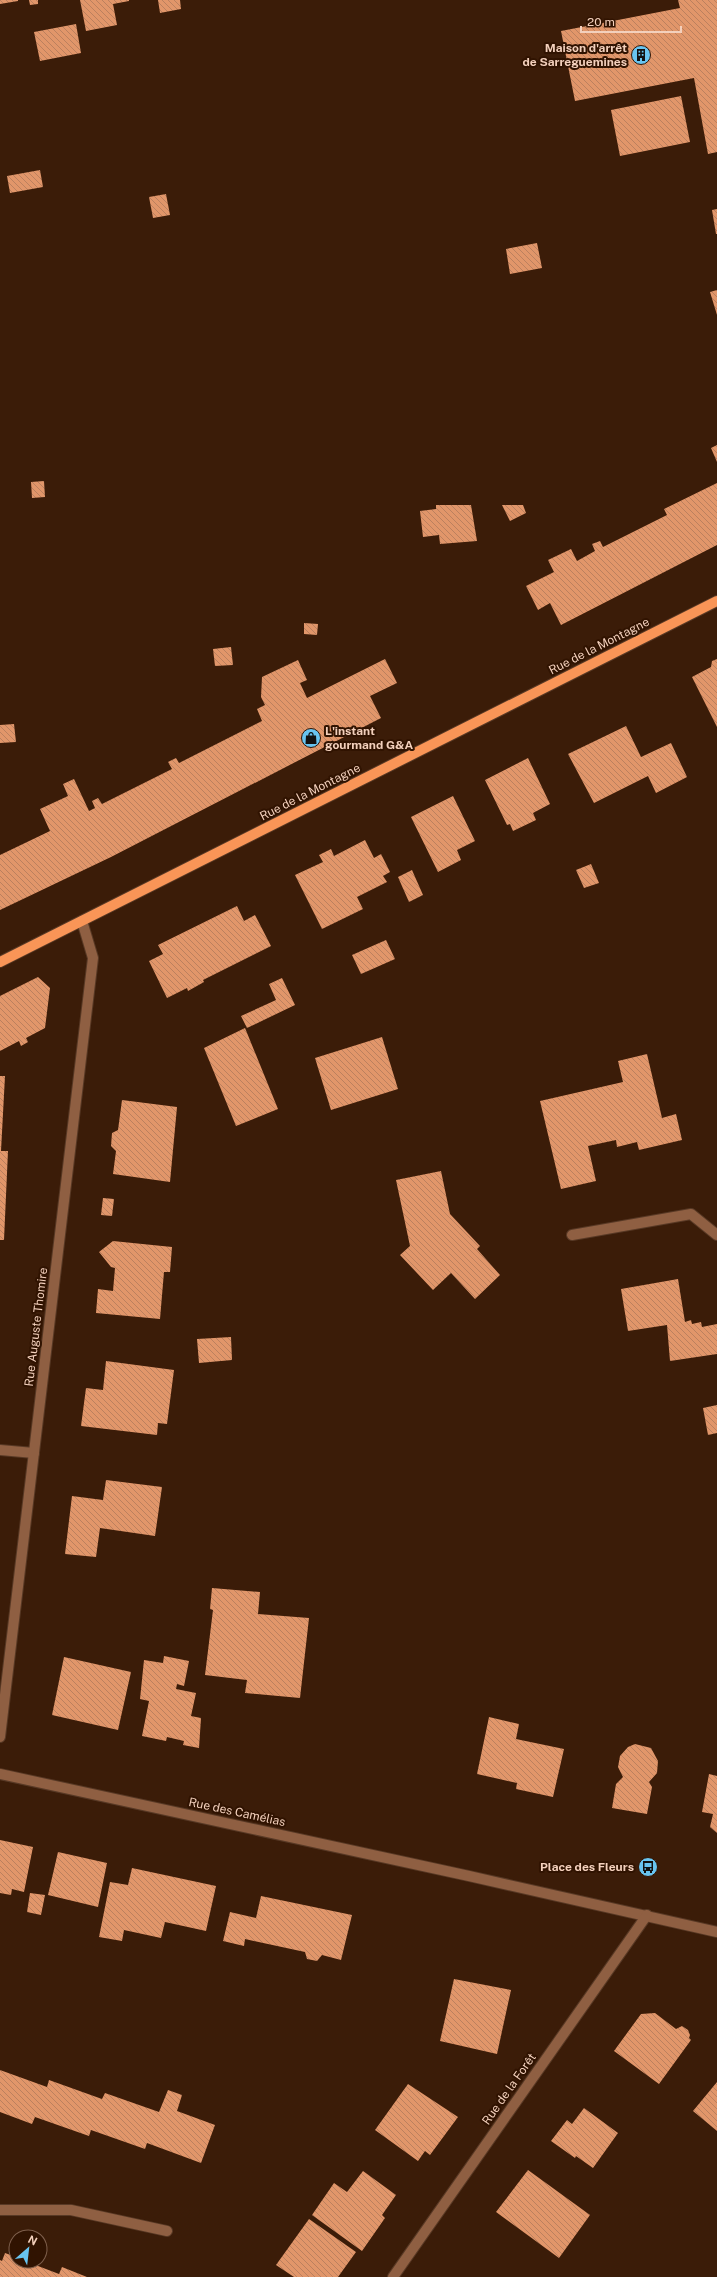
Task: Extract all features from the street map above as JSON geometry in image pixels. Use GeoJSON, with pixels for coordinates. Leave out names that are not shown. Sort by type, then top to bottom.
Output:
{"type":"FeatureCollection","features":[{"type":"Feature","properties":{"kind":"main road","name":"Rue de la Montagne"},"geometry":{"type":"LineString","coordinates":[[0,962],[717,601]]}},
{"type":"Feature","properties":{"kind":"street","name":"Rue Auguste Thomire"},"geometry":{"type":"LineString","coordinates":[[0,1737],[93,958],[82,921]]}},
{"type":"Feature","properties":{"kind":"street"},"geometry":{"type":"LineString","coordinates":[[572,1235],[691,1214],[717,1235]]}},
{"type":"Feature","properties":{"kind":"street"},"geometry":{"type":"LineString","coordinates":[[0,1450],[34,1453]]}},
{"type":"Feature","properties":{"kind":"street","name":"Rue des Camélias"},"geometry":{"type":"LineString","coordinates":[[0,1774],[647,1915]]}},
{"type":"Feature","properties":{"kind":"street"},"geometry":{"type":"LineString","coordinates":[[647,1915],[717,1932]]}},
{"type":"Feature","properties":{"kind":"street","name":"Rue de la Forêt"},"geometry":{"type":"LineString","coordinates":[[393,2277],[647,1915]]}},
{"type":"Feature","properties":{"kind":"street"},"geometry":{"type":"LineString","coordinates":[[0,2210],[70,2210],[167,2231]]}},
{"type":"Feature","properties":{"kind":"building"},"geometry":{"type":"Polygon","coordinates":[[[0,0],[18,0],[18,1],[0,4],[0,0]]]}},
{"type":"Feature","properties":{"kind":"building"},"geometry":{"type":"Polygon","coordinates":[[[29,0],[38,0],[38,4],[30,5],[29,0]]]}},
{"type":"Feature","properties":{"kind":"building"},"geometry":{"type":"Polygon","coordinates":[[[80,0],[129,1],[113,4],[117,25],[86,31],[80,0]]]}},
{"type":"Feature","properties":{"kind":"building"},"geometry":{"type":"Polygon","coordinates":[[[158,0],[180,0],[181,9],[160,13],[158,0]]]}},
{"type":"Feature","properties":{"kind":"building","name":"Maison d'arrêt de Sarreguemines"},"geometry":{"type":"Polygon","coordinates":[[[678,0],[717,0],[717,152],[708,154],[694,78],[575,101],[561,31],[680,8],[678,0]]]}},
{"type":"Feature","properties":{"kind":"building"},"geometry":{"type":"Polygon","coordinates":[[[76,24],[81,53],[40,61],[34,32],[76,24]]]}},
{"type":"Feature","properties":{"kind":"building"},"geometry":{"type":"Polygon","coordinates":[[[681,96],[690,142],[620,156],[611,110],[681,96]]]}},
{"type":"Feature","properties":{"kind":"building"},"geometry":{"type":"Polygon","coordinates":[[[40,170],[43,187],[10,193],[7,176],[40,170]]]}},
{"type":"Feature","properties":{"kind":"building"},"geometry":{"type":"Polygon","coordinates":[[[166,194],[170,215],[153,218],[149,197],[166,194]]]}},
{"type":"Feature","properties":{"kind":"building"},"geometry":{"type":"Polygon","coordinates":[[[717,209],[717,234],[716,234],[712,210],[717,209]]]}},
{"type":"Feature","properties":{"kind":"building"},"geometry":{"type":"Polygon","coordinates":[[[537,243],[542,268],[510,274],[506,249],[537,243]]]}},
{"type":"Feature","properties":{"kind":"building"},"geometry":{"type":"Polygon","coordinates":[[[717,290],[717,315],[710,292],[717,290]]]}},
{"type":"Feature","properties":{"kind":"building"},"geometry":{"type":"Polygon","coordinates":[[[717,445],[717,462],[711,448],[717,445]]]}},
{"type":"Feature","properties":{"kind":"building"},"geometry":{"type":"Polygon","coordinates":[[[44,481],[45,497],[32,498],[31,482],[44,481]]]}},
{"type":"Feature","properties":{"kind":"building"},"geometry":{"type":"Polygon","coordinates":[[[717,483],[717,545],[561,625],[550,603],[538,610],[526,586],[554,572],[548,560],[571,549],[577,561],[595,551],[592,544],[600,541],[603,547],[667,515],[664,509],[717,483]]]}},
{"type":"Feature","properties":{"kind":"building"},"geometry":{"type":"Polygon","coordinates":[[[436,505],[471,505],[477,541],[440,544],[439,535],[423,537],[420,511],[436,509],[436,505]]]}},
{"type":"Feature","properties":{"kind":"building"},"geometry":{"type":"Polygon","coordinates":[[[502,505],[523,505],[526,513],[510,521],[502,505]]]}},
{"type":"Feature","properties":{"kind":"building"},"geometry":{"type":"Polygon","coordinates":[[[304,623],[318,624],[317,635],[304,634],[304,623]]]}},
{"type":"Feature","properties":{"kind":"building"},"geometry":{"type":"Polygon","coordinates":[[[231,647],[233,665],[215,666],[213,649],[231,647]]]}},
{"type":"Feature","properties":{"kind":"building"},"geometry":{"type":"Polygon","coordinates":[[[385,659],[397,683],[370,696],[381,718],[111,857],[0,910],[0,855],[50,831],[40,809],[68,796],[63,784],[74,779],[89,811],[95,808],[92,801],[98,798],[102,804],[172,769],[168,762],[176,758],[179,763],[262,721],[257,709],[265,705],[261,697],[262,677],[298,660],[307,680],[300,683],[307,698],[385,659]]]}},
{"type":"Feature","properties":{"kind":"building"},"geometry":{"type":"Polygon","coordinates":[[[717,659],[717,727],[692,677],[711,667],[712,661],[717,659]]]}},
{"type":"Feature","properties":{"kind":"building"},"geometry":{"type":"Polygon","coordinates":[[[14,724],[16,742],[0,743],[0,725],[14,724]]]}},
{"type":"Feature","properties":{"kind":"building"},"geometry":{"type":"Polygon","coordinates":[[[626,726],[641,757],[671,743],[687,777],[656,793],[648,776],[594,803],[568,754],[626,726]]]}},
{"type":"Feature","properties":{"kind":"building"},"geometry":{"type":"Polygon","coordinates":[[[528,758],[550,804],[533,813],[536,820],[513,831],[510,824],[507,825],[485,780],[528,758]]]}},
{"type":"Feature","properties":{"kind":"building"},"geometry":{"type":"Polygon","coordinates":[[[453,796],[475,841],[457,850],[461,860],[438,872],[411,817],[453,796]]]}},
{"type":"Feature","properties":{"kind":"building"},"geometry":{"type":"Polygon","coordinates":[[[365,840],[374,858],[381,854],[390,872],[383,876],[387,882],[357,897],[363,909],[322,929],[295,875],[323,862],[319,855],[331,849],[334,856],[365,840]]]}},
{"type":"Feature","properties":{"kind":"building"},"geometry":{"type":"Polygon","coordinates":[[[591,864],[599,883],[584,888],[576,870],[591,864]]]}},
{"type":"Feature","properties":{"kind":"building"},"geometry":{"type":"Polygon","coordinates":[[[412,870],[423,895],[409,902],[398,877],[412,870]]]}},
{"type":"Feature","properties":{"kind":"building"},"geometry":{"type":"Polygon","coordinates":[[[237,906],[244,921],[255,915],[271,946],[203,980],[204,982],[188,991],[187,988],[167,998],[149,961],[163,954],[158,945],[237,906]]]}},
{"type":"Feature","properties":{"kind":"building"},"geometry":{"type":"Polygon","coordinates":[[[386,940],[395,959],[361,974],[352,955],[386,940]]]}},
{"type":"Feature","properties":{"kind":"building"},"geometry":{"type":"Polygon","coordinates":[[[38,977],[50,988],[45,1028],[26,1038],[28,1042],[21,1046],[19,1041],[0,1051],[0,996],[38,977]]]}},
{"type":"Feature","properties":{"kind":"building"},"geometry":{"type":"Polygon","coordinates":[[[282,978],[295,1005],[247,1028],[241,1016],[276,1000],[269,984],[282,978]]]}},
{"type":"Feature","properties":{"kind":"building"},"geometry":{"type":"Polygon","coordinates":[[[245,1028],[278,1109],[236,1126],[204,1048],[245,1028]]]}},
{"type":"Feature","properties":{"kind":"building"},"geometry":{"type":"Polygon","coordinates":[[[382,1037],[398,1089],[331,1110],[315,1058],[382,1037]]]}},
{"type":"Feature","properties":{"kind":"building"},"geometry":{"type":"Polygon","coordinates":[[[647,1054],[662,1118],[676,1114],[682,1140],[639,1150],[637,1142],[617,1147],[616,1140],[588,1146],[596,1181],[561,1189],[540,1101],[623,1082],[618,1061],[647,1054]]]}},
{"type":"Feature","properties":{"kind":"building"},"geometry":{"type":"Polygon","coordinates":[[[0,1076],[5,1076],[1,1151],[8,1151],[4,1240],[0,1240],[0,1076]]]}},
{"type":"Feature","properties":{"kind":"building"},"geometry":{"type":"Polygon","coordinates":[[[122,1100],[177,1107],[170,1182],[113,1174],[116,1151],[111,1146],[112,1133],[118,1130],[122,1100]]]}},
{"type":"Feature","properties":{"kind":"building"},"geometry":{"type":"Polygon","coordinates":[[[441,1171],[450,1214],[480,1246],[477,1249],[500,1275],[475,1299],[451,1273],[433,1290],[400,1255],[410,1246],[396,1180],[441,1171]]]}},
{"type":"Feature","properties":{"kind":"building"},"geometry":{"type":"Polygon","coordinates":[[[103,1198],[114,1199],[112,1216],[101,1215],[103,1198]]]}},
{"type":"Feature","properties":{"kind":"building"},"geometry":{"type":"Polygon","coordinates":[[[113,1241],[172,1247],[170,1272],[164,1272],[160,1319],[96,1313],[98,1289],[113,1291],[115,1268],[111,1267],[99,1252],[113,1241]]]}},
{"type":"Feature","properties":{"kind":"building"},"geometry":{"type":"Polygon","coordinates":[[[678,1279],[685,1322],[691,1320],[692,1324],[701,1322],[702,1327],[717,1324],[717,1354],[670,1361],[667,1325],[628,1331],[621,1289],[678,1279]]]}},
{"type":"Feature","properties":{"kind":"building"},"geometry":{"type":"Polygon","coordinates":[[[231,1337],[232,1360],[199,1363],[197,1339],[231,1337]]]}},
{"type":"Feature","properties":{"kind":"building"},"geometry":{"type":"Polygon","coordinates":[[[106,1361],[174,1370],[167,1424],[158,1423],[157,1435],[81,1426],[86,1388],[103,1390],[106,1361]]]}},
{"type":"Feature","properties":{"kind":"building"},"geometry":{"type":"Polygon","coordinates":[[[717,1405],[717,1433],[708,1435],[703,1408],[717,1405]]]}},
{"type":"Feature","properties":{"kind":"building"},"geometry":{"type":"Polygon","coordinates":[[[106,1480],[162,1487],[155,1536],[100,1528],[96,1557],[65,1554],[72,1496],[103,1500],[106,1480]]]}},
{"type":"Feature","properties":{"kind":"building"},"geometry":{"type":"Polygon","coordinates":[[[212,1588],[260,1592],[258,1614],[309,1618],[300,1698],[245,1693],[247,1680],[205,1675],[213,1610],[210,1609],[212,1588]]]}},
{"type":"Feature","properties":{"kind":"building"},"geometry":{"type":"Polygon","coordinates":[[[164,1656],[189,1661],[184,1686],[177,1684],[176,1689],[196,1693],[191,1716],[201,1718],[199,1748],[183,1745],[184,1741],[167,1737],[166,1741],[142,1736],[149,1701],[140,1699],[144,1660],[163,1663],[164,1656]]]}},
{"type":"Feature","properties":{"kind":"building"},"geometry":{"type":"Polygon","coordinates":[[[64,1657],[131,1672],[118,1730],[52,1715],[64,1657]]]}},
{"type":"Feature","properties":{"kind":"building"},"geometry":{"type":"Polygon","coordinates":[[[489,1717],[519,1724],[516,1739],[564,1749],[553,1797],[516,1789],[517,1783],[477,1774],[489,1717]]]}},
{"type":"Feature","properties":{"kind":"building"},"geometry":{"type":"Polygon","coordinates":[[[635,1744],[651,1748],[658,1761],[657,1773],[649,1782],[652,1787],[647,1814],[612,1808],[616,1784],[623,1777],[618,1767],[620,1756],[628,1747],[635,1744]]]}},
{"type":"Feature","properties":{"kind":"building"},"geometry":{"type":"Polygon","coordinates":[[[709,1774],[717,1776],[717,1833],[710,1827],[713,1814],[702,1812],[709,1774]]]}},
{"type":"Feature","properties":{"kind":"building"},"geometry":{"type":"Polygon","coordinates":[[[0,1840],[33,1847],[24,1892],[12,1889],[11,1895],[0,1893],[0,1840]]]}},
{"type":"Feature","properties":{"kind":"building"},"geometry":{"type":"Polygon","coordinates":[[[58,1852],[107,1863],[98,1907],[48,1895],[58,1852]]]}},
{"type":"Feature","properties":{"kind":"building"},"geometry":{"type":"Polygon","coordinates":[[[132,1868],[216,1886],[206,1931],[165,1922],[161,1938],[124,1930],[122,1941],[99,1937],[110,1882],[128,1885],[132,1868]]]}},
{"type":"Feature","properties":{"kind":"building"},"geometry":{"type":"Polygon","coordinates":[[[30,1893],[45,1895],[41,1915],[27,1912],[30,1893]]]}},
{"type":"Feature","properties":{"kind":"building"},"geometry":{"type":"Polygon","coordinates":[[[261,1896],[352,1915],[341,1960],[322,1955],[317,1961],[307,1959],[305,1952],[245,1939],[244,1946],[223,1941],[230,1912],[256,1918],[261,1896]]]}},
{"type":"Feature","properties":{"kind":"building"},"geometry":{"type":"Polygon","coordinates":[[[454,1979],[511,1990],[497,2054],[440,2041],[454,1979]]]}},
{"type":"Feature","properties":{"kind":"building"},"geometry":{"type":"Polygon","coordinates":[[[655,2013],[676,2029],[682,2026],[688,2030],[690,2035],[689,2038],[691,2040],[659,2084],[614,2051],[641,2014],[655,2013]]]}},
{"type":"Feature","properties":{"kind":"building"},"geometry":{"type":"Polygon","coordinates":[[[0,2070],[47,2087],[49,2080],[102,2099],[105,2093],[159,2112],[168,2090],[182,2095],[177,2111],[215,2125],[201,2163],[147,2143],[145,2149],[91,2130],[89,2136],[35,2117],[32,2124],[0,2112],[0,2070]]]}},
{"type":"Feature","properties":{"kind":"building"},"geometry":{"type":"Polygon","coordinates":[[[717,2082],[717,2131],[693,2111],[717,2082]]]}},
{"type":"Feature","properties":{"kind":"building"},"geometry":{"type":"Polygon","coordinates":[[[408,2084],[458,2117],[430,2155],[425,2151],[418,2161],[375,2130],[408,2084]]]}},
{"type":"Feature","properties":{"kind":"building"},"geometry":{"type":"Polygon","coordinates":[[[584,2108],[618,2133],[593,2168],[576,2156],[575,2158],[551,2141],[567,2120],[572,2124],[584,2108]]]}},
{"type":"Feature","properties":{"kind":"building"},"geometry":{"type":"Polygon","coordinates":[[[528,2170],[590,2215],[559,2258],[496,2212],[528,2170]]]}},
{"type":"Feature","properties":{"kind":"building"},"geometry":{"type":"Polygon","coordinates":[[[363,2171],[396,2195],[382,2215],[385,2218],[362,2251],[312,2215],[334,2183],[347,2192],[363,2171]]]}},
{"type":"Feature","properties":{"kind":"building"},"geometry":{"type":"Polygon","coordinates":[[[309,2219],[356,2252],[338,2277],[294,2277],[276,2265],[309,2219]]]}},
{"type":"Feature","properties":{"kind":"building"},"geometry":{"type":"Polygon","coordinates":[[[5,2253],[8,2254],[8,2269],[46,2269],[59,2274],[62,2267],[87,2277],[0,2277],[0,2260],[2,2261],[5,2253]]]}},
{"type":"Feature","properties":{"kind":"place","name":"Maison d'arrêt de Sarreguemines"},"geometry":{"type":"Point","coordinates":[641,55]}},
{"type":"Feature","properties":{"kind":"place","name":"L'instant gourmand G&A"},"geometry":{"type":"Point","coordinates":[311,738]}},
{"type":"Feature","properties":{"kind":"place","name":"Place des Fleurs"},"geometry":{"type":"Point","coordinates":[648,1867]}}]}
